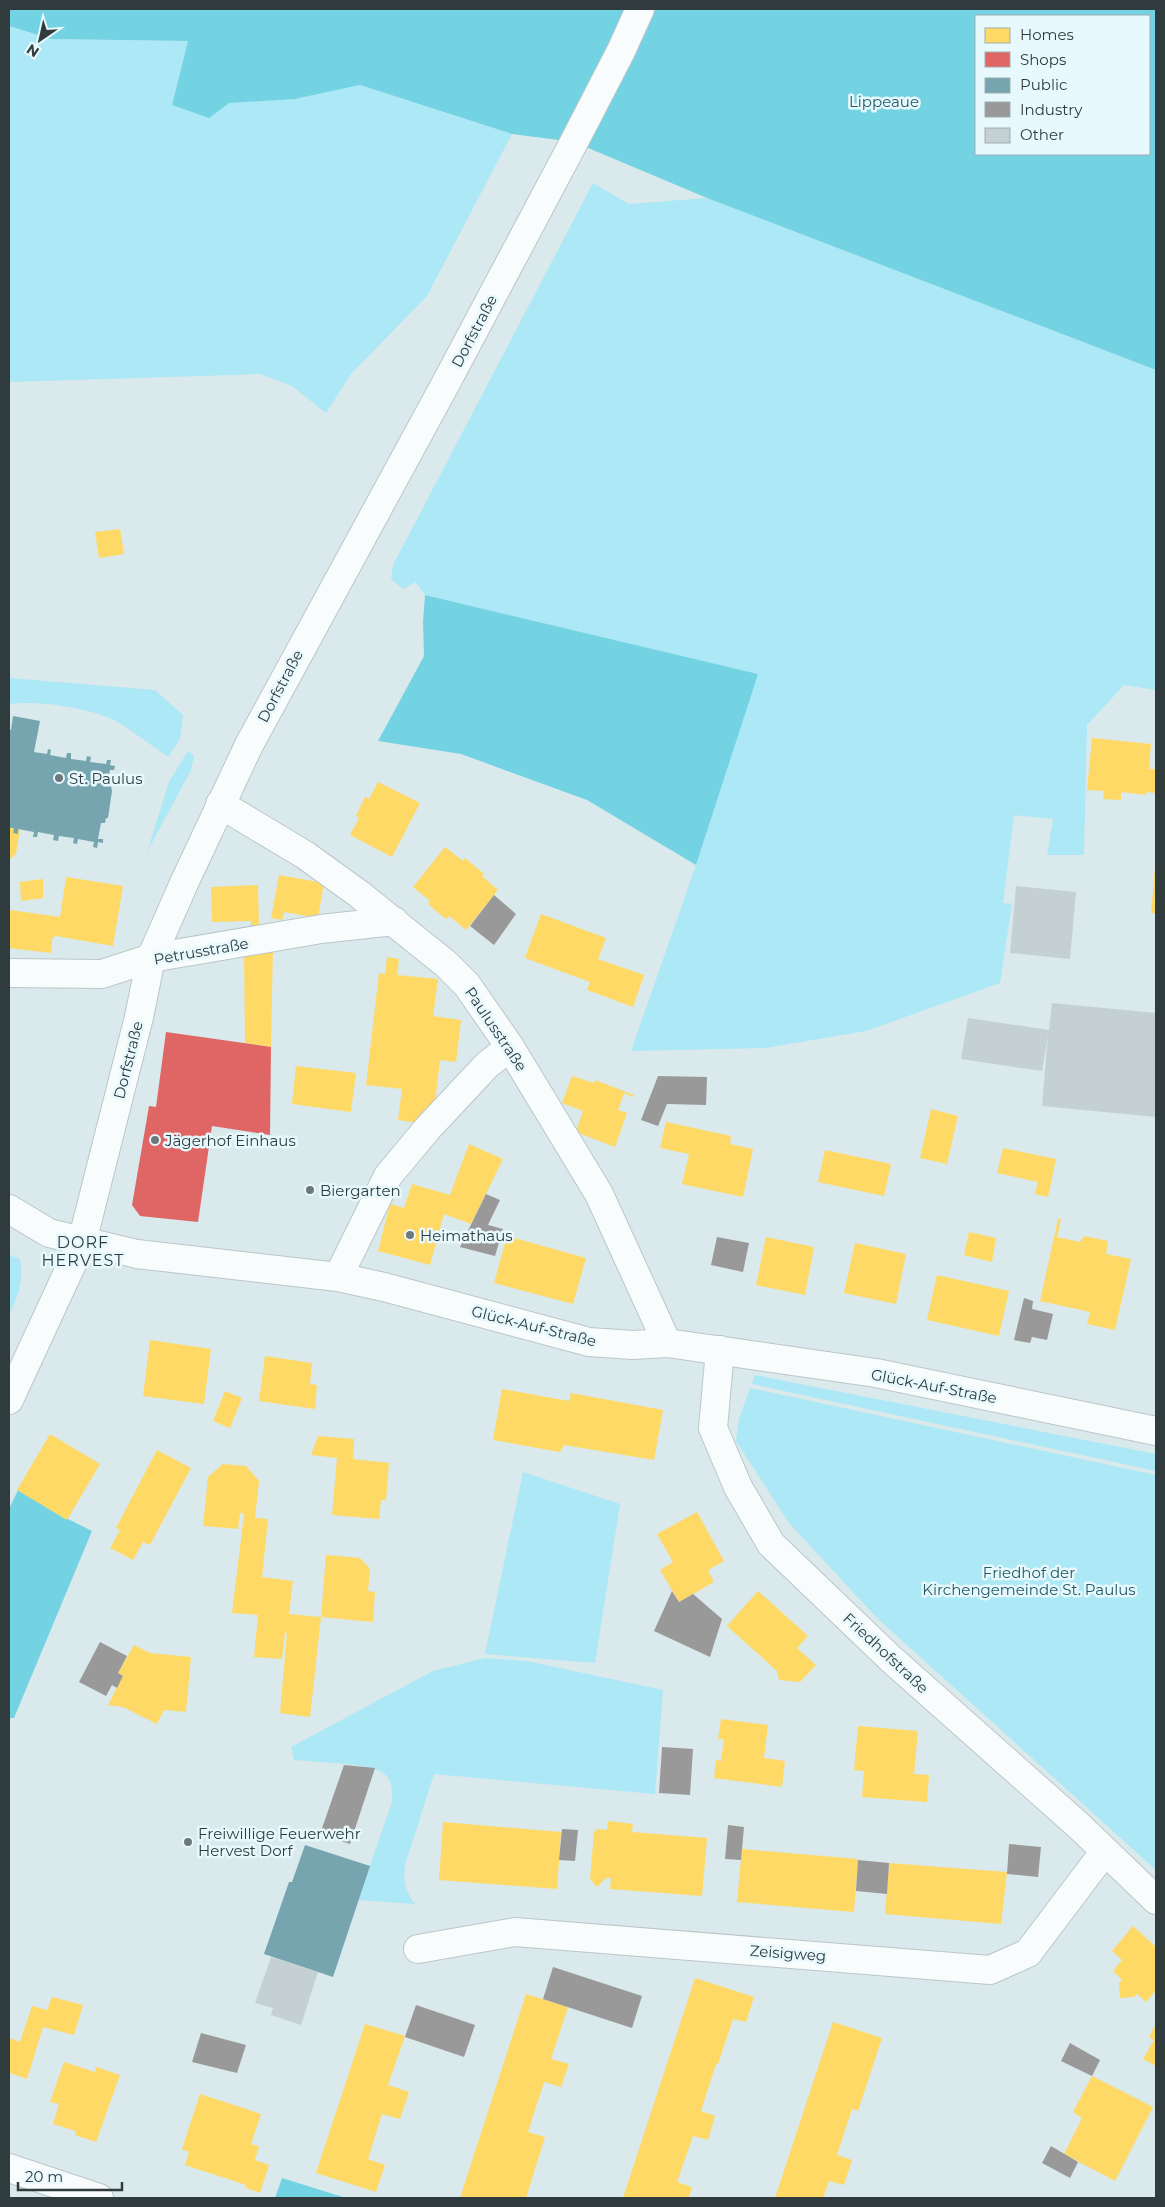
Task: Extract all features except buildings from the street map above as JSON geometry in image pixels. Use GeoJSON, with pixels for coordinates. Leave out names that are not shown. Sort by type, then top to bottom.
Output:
{"type":"FeatureCollection","features":[{"type":"Feature","properties":{"kind":"street","name":"Dorfstraße"},"geometry":{"type":"LineString","coordinates":[[9,1400],[82,1242],[140,1017],[152,958],[220,804],[297,653],[446,384],[574,142],[621,51],[640,9]]}},
{"type":"Feature","properties":{"kind":"street","name":"Paulusstraße"},"geometry":{"type":"LineString","coordinates":[[220,804],[305,855],[394,921],[446,964],[467,985],[510,1047],[599,1194],[668,1343]]}},
{"type":"Feature","properties":{"kind":"street","name":"Petrusstraße"},"geometry":{"type":"LineString","coordinates":[[9,973],[102,974],[152,958],[321,930],[394,921]]}},
{"type":"Feature","properties":{"kind":"street"},"geometry":{"type":"LineString","coordinates":[[338,1278],[388,1176],[428,1128],[487,1065],[510,1047]]}},
{"type":"Feature","properties":{"kind":"street","name":"Glück-Auf-Straße"},"geometry":{"type":"LineString","coordinates":[[9,1209],[49,1233],[82,1242],[137,1254],[338,1278],[384,1287],[589,1342],[633,1345],[668,1343],[876,1373],[1156,1431]]}},
{"type":"Feature","properties":{"kind":"street","name":"Friedhofstraße"},"geometry":{"type":"LineString","coordinates":[[720,1350],[717,1366],[713,1428],[738,1487],[771,1544],[891,1659],[1105,1850],[1156,1900]]}},
{"type":"Feature","properties":{"kind":"street","name":"Zeisigweg"},"geometry":{"type":"LineString","coordinates":[[418,1949],[515,1932],[990,1970],[1028,1953],[1105,1850]]}},
{"type":"Feature","properties":{"kind":"street"},"geometry":{"type":"LineString","coordinates":[[9,2168],[44,2190],[99,2198]]}},
{"type":"Feature","properties":{"kind":"green space","name":"Lippeaue"},"geometry":{"type":"Polygon","coordinates":[[[9,9],[1156,9],[1156,370],[707,198],[574,142],[512,134],[360,85],[295,99],[229,103],[209,118],[172,105],[188,41],[51,39],[9,26],[9,9]]]}},
{"type":"Feature","properties":{"kind":"green space"},"geometry":{"type":"Polygon","coordinates":[[[9,26],[51,39],[188,41],[172,105],[295,99],[360,85],[512,134],[427,296],[351,374],[326,413],[292,386],[260,374],[9,382],[9,26]]]}},
{"type":"Feature","properties":{"kind":"green space"},"geometry":{"type":"Polygon","coordinates":[[[593,183],[629,204],[707,198],[1156,370],[1156,690],[1124,685],[1087,725],[1084,855],[1047,855],[1053,819],[1014,815],[1003,903],[1012,904],[1000,983],[866,1031],[765,1048],[631,1051],[696,865],[757,674],[425,595],[416,582],[403,589],[391,579],[393,565],[593,183]]]}},
{"type":"Feature","properties":{"kind":"green space"},"geometry":{"type":"Polygon","coordinates":[[[425,595],[758,674],[696,865],[587,800],[461,754],[378,741],[424,656],[423,622],[425,595]]]}},
{"type":"Feature","properties":{"kind":"green space"},"geometry":{"type":"Polygon","coordinates":[[[9,678],[155,690],[183,715],[180,739],[168,757],[118,722],[107,717],[65,706],[34,703],[9,704],[9,678]]]}},
{"type":"Feature","properties":{"kind":"green space"},"geometry":{"type":"Polygon","coordinates":[[[188,751],[194,756],[191,770],[147,852],[169,782],[188,751]]]}},
{"type":"Feature","properties":{"kind":"green space"},"geometry":{"type":"Polygon","coordinates":[[[9,1255],[20,1259],[21,1281],[9,1315],[9,1255]]]}},
{"type":"Feature","properties":{"kind":"green space"},"geometry":{"type":"Polygon","coordinates":[[[755,1375],[1156,1454],[1156,1471],[752,1384],[755,1375]]]}},
{"type":"Feature","properties":{"kind":"green space","name":"Friedhof der Kirchengemeinde St. Paulus"},"geometry":{"type":"Polygon","coordinates":[[[750,1388],[1156,1475],[1156,1870],[877,1618],[789,1523],[736,1441],[739,1419],[750,1388]]]}},
{"type":"Feature","properties":{"kind":"green space"},"geometry":{"type":"Polygon","coordinates":[[[523,1472],[620,1504],[595,1663],[485,1654],[523,1472]]]}},
{"type":"Feature","properties":{"kind":"green space"},"geometry":{"type":"Polygon","coordinates":[[[19,1488],[68,1519],[92,1531],[14,1718],[9,1718],[9,1509],[19,1488]]]}},
{"type":"Feature","properties":{"kind":"green space"},"geometry":{"type":"Polygon","coordinates":[[[485,1658],[527,1661],[663,1690],[655,1794],[434,1774],[405,1865],[404,1876],[406,1886],[415,1904],[358,1900],[392,1802],[392,1790],[389,1779],[383,1773],[366,1767],[294,1760],[291,1747],[433,1671],[485,1658]]]}},
{"type":"Feature","properties":{"kind":"green space"},"geometry":{"type":"Polygon","coordinates":[[[282,2178],[346,2198],[275,2198],[282,2178]]]}},
{"type":"Feature","properties":{"kind":"place","name":"St. Paulus"},"geometry":{"type":"Point","coordinates":[59,778]}},
{"type":"Feature","properties":{"kind":"place","name":"Jägerhof Einhaus"},"geometry":{"type":"Point","coordinates":[155,1140]}},
{"type":"Feature","properties":{"kind":"place","name":"Biergarten"},"geometry":{"type":"Point","coordinates":[310,1190]}},
{"type":"Feature","properties":{"kind":"place","name":"Heimathaus"},"geometry":{"type":"Point","coordinates":[410,1235]}},
{"type":"Feature","properties":{"kind":"place","name":"Freiwillige Feuerwehr Hervest Dorf"},"geometry":{"type":"Point","coordinates":[188,1842]}},
{"type":"Feature","properties":{"kind":"district","name":"DORF HERVEST"},"geometry":{"type":"Point","coordinates":[83,1251]}}]}
